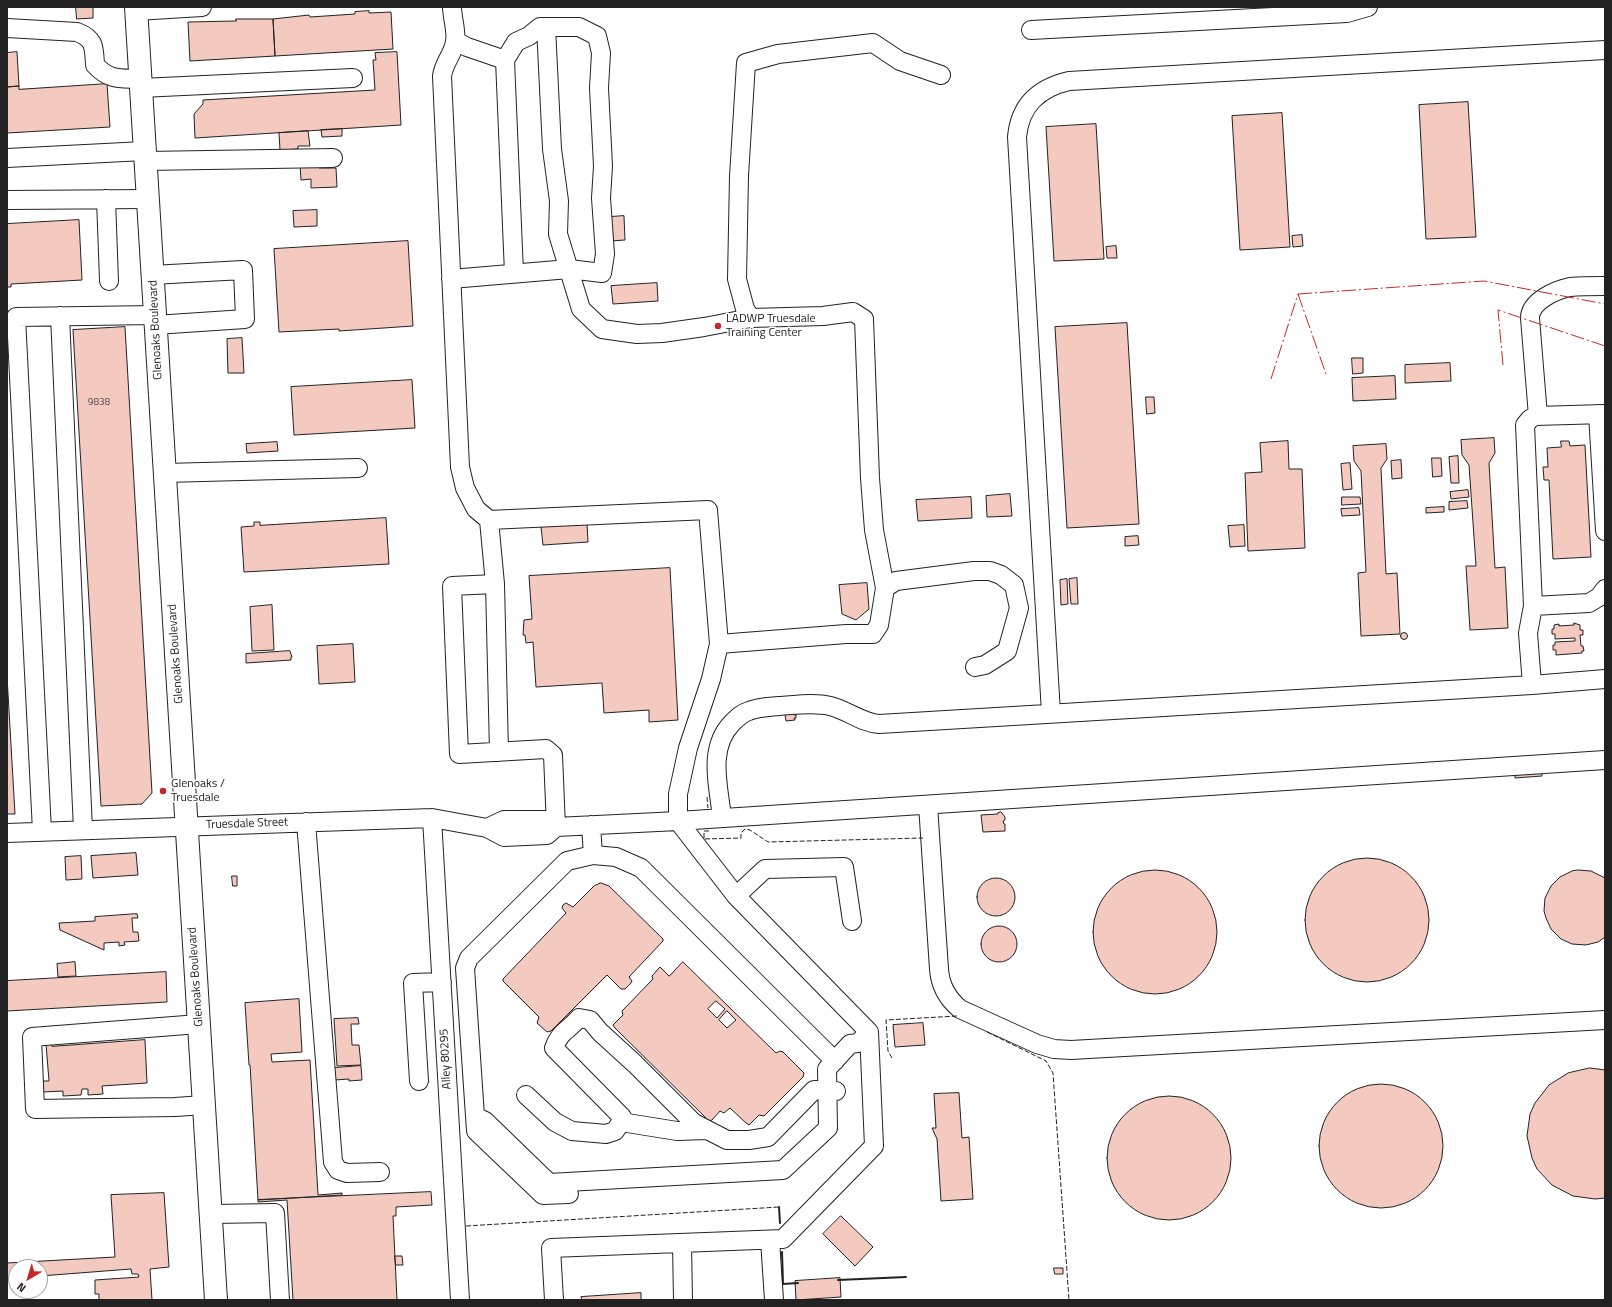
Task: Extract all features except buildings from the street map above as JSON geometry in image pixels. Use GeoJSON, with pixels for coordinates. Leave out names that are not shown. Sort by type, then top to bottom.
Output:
{"type":"FeatureCollection","features":[{"type":"Feature","properties":{"kind":"main road","name":"Glenoaks Boulevard"},"geometry":{"type":"LineString","coordinates":[[136,9],[198,1024],[212,1214],[216,1300]]}},
{"type":"Feature","properties":{"kind":"street"},"geometry":{"type":"LineString","coordinates":[[136,9],[202,7]]}},
{"type":"Feature","properties":{"kind":"street"},"geometry":{"type":"LineString","coordinates":[[452,7],[456,41],[443,66],[442,76],[460,467],[465,488],[476,509],[489,520],[708,510],[719,644],[711,679],[688,748],[678,794],[678,821],[736,896],[863,1038],[874,1146],[783,1239],[551,1248],[554,1300]]}},
{"type":"Feature","properties":{"kind":"street"},"geometry":{"type":"LineString","coordinates":[[1031,30],[1346,13],[1368,7]]}},
{"type":"Feature","properties":{"kind":"street"},"geometry":{"type":"LineString","coordinates":[[451,279],[569,268],[602,273],[605,254],[601,198],[603,166],[599,88],[601,53],[598,36],[579,28],[540,26],[530,36],[516,42],[505,60],[514,273]]}},
{"type":"Feature","properties":{"kind":"street"},"geometry":{"type":"LineString","coordinates":[[546,27],[552,149],[559,201],[558,234],[581,309],[602,329],[636,334],[662,333],[751,318],[823,316],[853,312],[864,319],[870,478],[874,530],[884,588],[879,626],[873,634],[846,634],[719,644]]}},
{"type":"Feature","properties":{"kind":"street"},"geometry":{"type":"LineString","coordinates":[[7,28],[77,32],[86,36],[94,45],[95,65],[104,74],[140,84],[353,78]]}},
{"type":"Feature","properties":{"kind":"street"},"geometry":{"type":"LineString","coordinates":[[456,41],[466,47],[505,60]]}},
{"type":"Feature","properties":{"kind":"street"},"geometry":{"type":"LineString","coordinates":[[751,318],[745,309],[737,280],[739,168],[746,63],[778,54],[873,43],[900,61],[941,75]]}},
{"type":"Feature","properties":{"kind":"street"},"geometry":{"type":"LineString","coordinates":[[1051,713],[1017,137],[1021,117],[1031,101],[1048,88],[1069,81],[1602,49]]}},
{"type":"Feature","properties":{"kind":"street"},"geometry":{"type":"LineString","coordinates":[[7,158],[145,156],[333,158]]}},
{"type":"Feature","properties":{"kind":"street"},"geometry":{"type":"LineString","coordinates":[[106,199],[109,281]]}},
{"type":"Feature","properties":{"kind":"street"},"geometry":{"type":"LineString","coordinates":[[7,200],[148,199]]}},
{"type":"Feature","properties":{"kind":"street"},"geometry":{"type":"LineString","coordinates":[[42,831],[16,316],[60,316],[155,320],[245,319],[243,270],[152,275]]}},
{"type":"Feature","properties":{"kind":"street"},"geometry":{"type":"LineString","coordinates":[[1538,416],[1530,318],[1531,311],[1540,301],[1564,289],[1605,286]]}},
{"type":"Feature","properties":{"kind":"street"},"geometry":{"type":"LineString","coordinates":[[60,316],[83,830]]}},
{"type":"Feature","properties":{"kind":"street"},"geometry":{"type":"LineString","coordinates":[[1532,685],[1528,633],[1533,606],[1525,429],[1525,425],[1530,419],[1538,416],[1602,414],[1605,531]]}},
{"type":"Feature","properties":{"kind":"street"},"geometry":{"type":"LineString","coordinates":[[164,473],[358,468]]}},
{"type":"Feature","properties":{"kind":"street"},"geometry":{"type":"LineString","coordinates":[[489,520],[495,584],[499,752]]}},
{"type":"Feature","properties":{"kind":"street"},"geometry":{"type":"LineString","coordinates":[[884,588],[896,581],[974,571],[990,571],[1001,575],[1014,585],[1019,608],[1007,651],[985,665],[975,667]]}},
{"type":"Feature","properties":{"kind":"street"},"geometry":{"type":"LineString","coordinates":[[495,584],[452,586],[459,754],[546,749],[553,755],[556,827],[678,821],[1605,760]]}},
{"type":"Feature","properties":{"kind":"street"},"geometry":{"type":"LineString","coordinates":[[1533,606],[1589,603],[1599,598],[1605,589]]}},
{"type":"Feature","properties":{"kind":"street"},"geometry":{"type":"LineString","coordinates":[[722,818],[716,762],[718,744],[730,724],[742,714],[761,708],[824,705],[879,724],[1532,685],[1605,679]]}},
{"type":"Feature","properties":{"kind":"street"},"geometry":{"type":"LineString","coordinates":[[928,805],[939,969],[940,978],[944,988],[952,1001],[960,1009],[1045,1047],[1071,1050],[1605,1020]]}},
{"type":"Feature","properties":{"kind":"street","name":"Truesdale Street"},"geometry":{"type":"LineString","coordinates":[[7,833],[432,818],[487,828],[504,820],[545,820],[556,827]]}},
{"type":"Feature","properties":{"kind":"street","name":"Alley 80295"},"geometry":{"type":"LineString","coordinates":[[432,818],[460,1300]]}},
{"type":"Feature","properties":{"kind":"street"},"geometry":{"type":"LineString","coordinates":[[306,822],[333,1162],[338,1170],[347,1173],[380,1172]]}},
{"type":"Feature","properties":{"kind":"street"},"geometry":{"type":"LineString","coordinates":[[591,826],[593,855]]}},
{"type":"Feature","properties":{"kind":"street"},"geometry":{"type":"LineString","coordinates":[[835,1061],[641,868],[616,857],[593,855],[567,861],[469,958],[465,968],[476,1131],[543,1195],[786,1182],[837,1133],[832,1091],[827,1069],[835,1061],[850,1044],[863,1038]]}},
{"type":"Feature","properties":{"kind":"street"},"geometry":{"type":"LineString","coordinates":[[736,896],[765,869],[844,867],[852,921]]}},
{"type":"Feature","properties":{"kind":"street"},"geometry":{"type":"LineString","coordinates":[[419,1082],[413,984],[442,982]]}},
{"type":"Feature","properties":{"kind":"street"},"geometry":{"type":"LineString","coordinates":[[526,1095],[555,1122],[572,1132],[606,1134],[615,1131],[621,1122],[622,1117],[554,1048],[557,1037],[572,1027],[579,1018],[590,1020],[600,1032],[635,1064],[694,1123],[727,1140],[749,1140],[768,1137],[814,1090],[832,1091]]}},
{"type":"Feature","properties":{"kind":"street"},"geometry":{"type":"LineString","coordinates":[[198,1024],[32,1037],[35,1109],[175,1107],[204,1105]]}},
{"type":"Feature","properties":{"kind":"street"},"geometry":{"type":"LineString","coordinates":[[832,1091],[836,1073],[857,1051],[863,1038]]}},
{"type":"Feature","properties":{"kind":"street"},"geometry":{"type":"LineString","coordinates":[[621,1122],[677,1131],[707,1130]]}},
{"type":"Feature","properties":{"kind":"street"},"geometry":{"type":"LineString","coordinates":[[212,1214],[275,1213],[280,1300]]}},
{"type":"Feature","properties":{"kind":"street"},"geometry":{"type":"LineString","coordinates":[[770,1240],[774,1300]]}},
{"type":"Feature","properties":{"kind":"street"},"geometry":{"type":"LineString","coordinates":[[682,1244],[683,1300]]}},
{"type":"Feature","properties":{"kind":"fence"},"geometry":{"type":"LineString","coordinates":[[707,797],[708,808]]}},
{"type":"Feature","properties":{"kind":"fence"},"geometry":{"type":"LineString","coordinates":[[709,831],[704,831],[704,839],[741,838],[741,833],[745,829],[750,830],[768,842],[923,838]]}},
{"type":"Feature","properties":{"kind":"fence"},"geometry":{"type":"LineString","coordinates":[[892,1058],[888,1051],[886,1020],[957,1016]]}},
{"type":"Feature","properties":{"kind":"fence"},"geometry":{"type":"LineString","coordinates":[[987,1032],[1046,1061],[1053,1073],[1069,1300]]}},
{"type":"Feature","properties":{"kind":"fence"},"geometry":{"type":"LineString","coordinates":[[466,1226],[779,1207]]}},
{"type":"Feature","properties":{"kind":"wall"},"geometry":{"type":"LineString","coordinates":[[779,1207],[780,1223]]}},
{"type":"Feature","properties":{"kind":"wall"},"geometry":{"type":"LineString","coordinates":[[782,1252],[783,1284],[798,1283]]}},
{"type":"Feature","properties":{"kind":"wall"},"geometry":{"type":"LineString","coordinates":[[838,1280],[906,1277]]}},
{"type":"Feature","properties":{"kind":"power"},"geometry":{"type":"LineString","coordinates":[[1298,294],[1484,281],[1605,304]]}},
{"type":"Feature","properties":{"kind":"power"},"geometry":{"type":"LineString","coordinates":[[1298,294],[1327,377]]}},
{"type":"Feature","properties":{"kind":"power"},"geometry":{"type":"LineString","coordinates":[[1271,379],[1298,294]]}},
{"type":"Feature","properties":{"kind":"power"},"geometry":{"type":"LineString","coordinates":[[1503,365],[1498,310],[1605,346]]}},
{"type":"Feature","properties":{"kind":"place","name":"LADWP Truesdale Training Center"},"geometry":{"type":"Point","coordinates":[718,326]}},
{"type":"Feature","properties":{"kind":"place","name":"Glenoaks / Truesdale"},"geometry":{"type":"Point","coordinates":[163,791]}}]}
